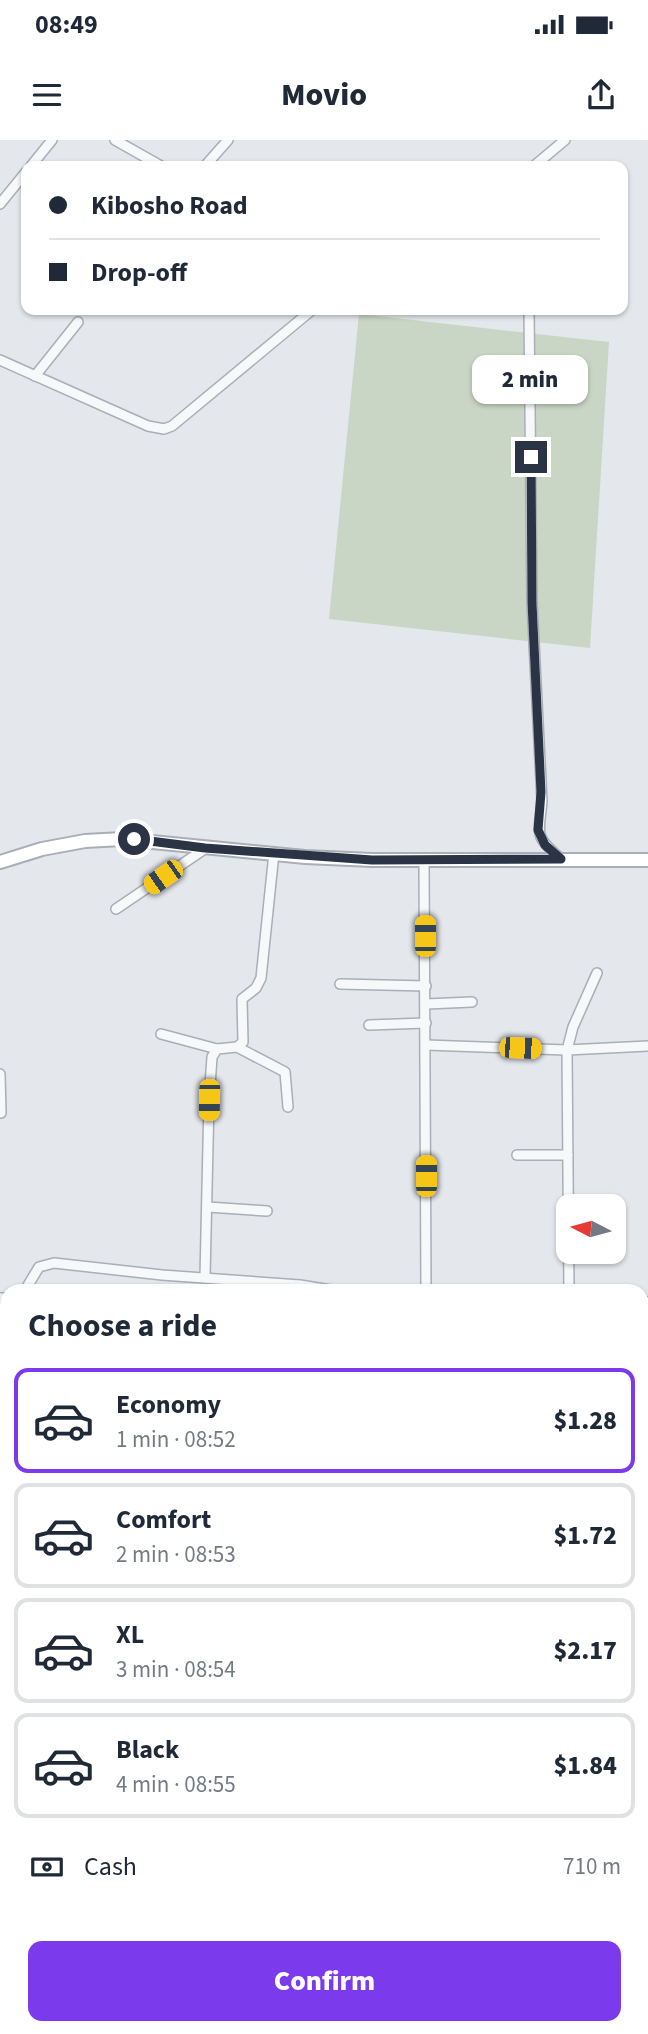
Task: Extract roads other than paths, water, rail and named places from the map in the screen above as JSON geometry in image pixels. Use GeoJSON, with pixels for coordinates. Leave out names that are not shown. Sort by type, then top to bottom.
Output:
{"type":"FeatureCollection","features":[{"type":"Feature","properties":{"kind":"main road"},"geometry":{"type":"LineString","coordinates":[[0,862],[42,849],[106,839],[319,858],[648,860]]}},
{"type":"Feature","properties":{"kind":"street"},"geometry":{"type":"LineString","coordinates":[[35,161],[52,140]]}},
{"type":"Feature","properties":{"kind":"street"},"geometry":{"type":"LineString","coordinates":[[115,140],[134,144],[155,161]]}},
{"type":"Feature","properties":{"kind":"street"},"geometry":{"type":"LineString","coordinates":[[209,161],[228,140]]}},
{"type":"Feature","properties":{"kind":"street"},"geometry":{"type":"LineString","coordinates":[[540,161],[565,140]]}},
{"type":"Feature","properties":{"kind":"street"},"geometry":{"type":"LineString","coordinates":[[0,204],[21,178]]}},
{"type":"Feature","properties":{"kind":"street"},"geometry":{"type":"LineString","coordinates":[[0,360],[148,426],[164,429],[172,426],[306,315]]}},
{"type":"Feature","properties":{"kind":"street"},"geometry":{"type":"LineString","coordinates":[[529,315],[532,603],[541,801],[538,830],[545,845],[561,859]]}},
{"type":"Feature","properties":{"kind":"street"},"geometry":{"type":"LineString","coordinates":[[35,376],[78,322]]}},
{"type":"Feature","properties":{"kind":"street"},"geometry":{"type":"LineString","coordinates":[[116,909],[205,848]]}},
{"type":"Feature","properties":{"kind":"street"},"geometry":{"type":"LineString","coordinates":[[237,1047],[244,1038],[242,999],[256,988],[261,978],[274,853]]}},
{"type":"Feature","properties":{"kind":"street"},"geometry":{"type":"LineString","coordinates":[[424,860],[426,1284]]}},
{"type":"Feature","properties":{"kind":"street"},"geometry":{"type":"LineString","coordinates":[[569,1284],[567,1050],[573,1027],[597,972]]}},
{"type":"Feature","properties":{"kind":"street"},"geometry":{"type":"LineString","coordinates":[[340,984],[426,986]]}},
{"type":"Feature","properties":{"kind":"street"},"geometry":{"type":"LineString","coordinates":[[426,1004],[472,1002]]}},
{"type":"Feature","properties":{"kind":"street"},"geometry":{"type":"LineString","coordinates":[[369,1025],[426,1023]]}},
{"type":"Feature","properties":{"kind":"street"},"geometry":{"type":"LineString","coordinates":[[161,1034],[217,1049],[237,1047],[285,1072],[288,1107]]}},
{"type":"Feature","properties":{"kind":"street"},"geometry":{"type":"LineString","coordinates":[[426,1045],[567,1050],[648,1045]]}},
{"type":"Feature","properties":{"kind":"street"},"geometry":{"type":"LineString","coordinates":[[205,1277],[211,1065],[212,1056],[217,1049]]}},
{"type":"Feature","properties":{"kind":"street"},"geometry":{"type":"LineString","coordinates":[[0,1074],[1,1113]]}},
{"type":"Feature","properties":{"kind":"street"},"geometry":{"type":"LineString","coordinates":[[517,1155],[568,1155]]}},
{"type":"Feature","properties":{"kind":"street"},"geometry":{"type":"LineString","coordinates":[[208,1207],[267,1211]]}},
{"type":"Feature","properties":{"kind":"street"},"geometry":{"type":"LineString","coordinates":[[29,1284],[39,1267],[47,1263],[288,1284]]}}]}
